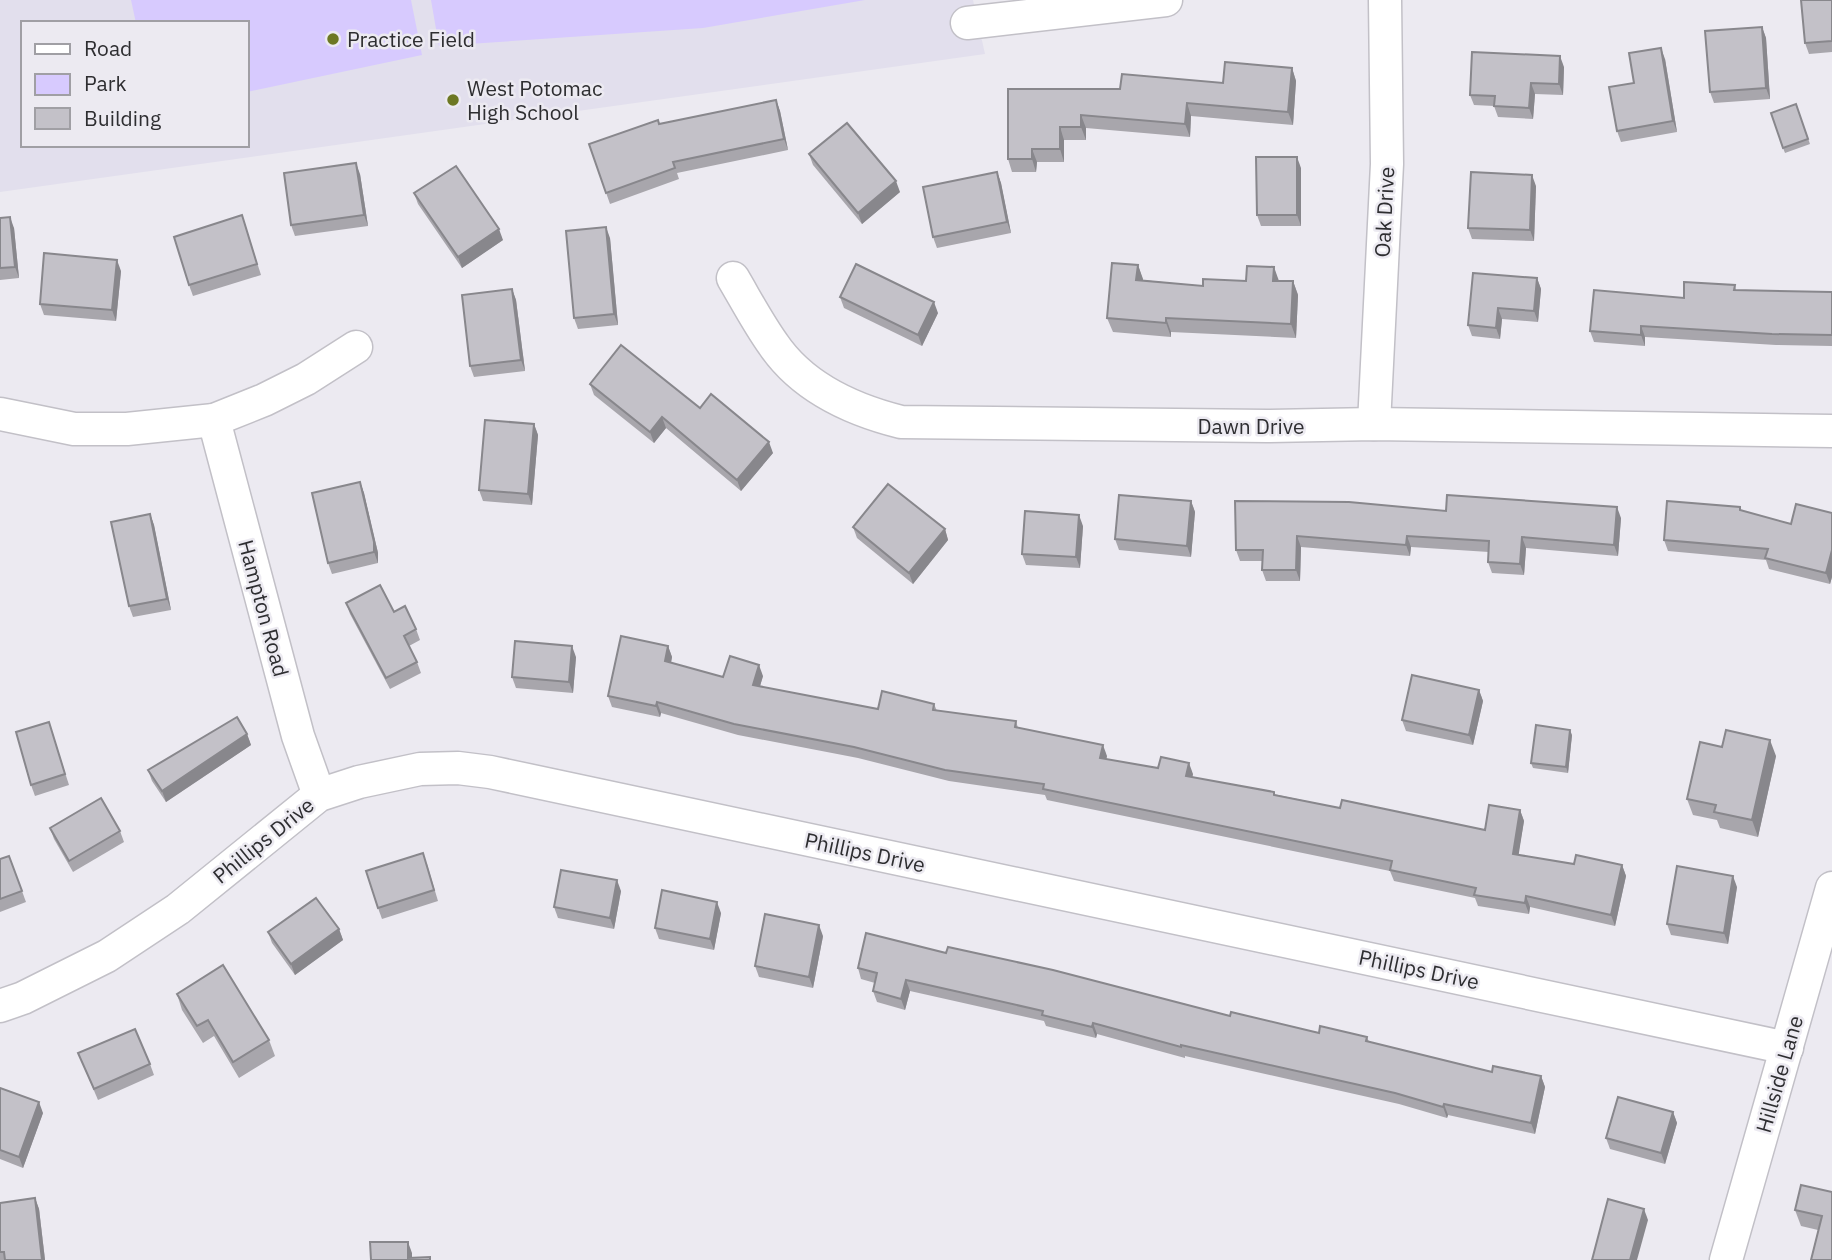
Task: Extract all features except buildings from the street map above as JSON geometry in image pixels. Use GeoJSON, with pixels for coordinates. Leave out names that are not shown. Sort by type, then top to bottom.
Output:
{"type":"FeatureCollection","features":[{"type":"Feature","properties":{"kind":"street"},"geometry":{"type":"LineString","coordinates":[[967,23],[1166,0]]}},
{"type":"Feature","properties":{"kind":"street","name":"Oak Drive"},"geometry":{"type":"LineString","coordinates":[[1374,424],[1387,163],[1385,0]]}},
{"type":"Feature","properties":{"kind":"street","name":"Dawn Drive"},"geometry":{"type":"LineString","coordinates":[[733,278],[773,346],[792,368],[843,402],[865,413],[901,422],[1267,426],[1374,424],[1832,431]]}},
{"type":"Feature","properties":{"kind":"street"},"geometry":{"type":"LineString","coordinates":[[0,414],[74,429],[127,429],[214,420],[306,379],[356,347]]}},
{"type":"Feature","properties":{"kind":"street","name":"Hampton Road"},"geometry":{"type":"LineString","coordinates":[[214,420],[298,736],[319,795]]}},
{"type":"Feature","properties":{"kind":"street","name":"Phillips Drive"},"geometry":{"type":"LineString","coordinates":[[0,1006],[23,998],[107,956],[138,936],[178,909],[319,795],[359,782],[420,769],[458,768],[490,772],[1787,1048]]}},
{"type":"Feature","properties":{"kind":"street","name":"Hillside Lane"},"geometry":{"type":"LineString","coordinates":[[1726,1260],[1832,888]]}},
{"type":"Feature","properties":{"kind":"shaded area","name":"West Potomac High School"},"geometry":{"type":"Polygon","coordinates":[[[0,0],[973,0],[985,54],[0,192],[0,0]]]}},
{"type":"Feature","properties":{"kind":"green space","name":"Practice Field"},"geometry":{"type":"Polygon","coordinates":[[[131,0],[411,0],[422,55],[248,92],[248,21],[136,21],[131,0]]]}},
{"type":"Feature","properties":{"kind":"green space"},"geometry":{"type":"Polygon","coordinates":[[[431,0],[865,0],[703,28],[439,46],[431,0]]]}},
{"type":"Feature","properties":{"kind":"place","name":"Practice Field"},"geometry":{"type":"Point","coordinates":[333,39]}},
{"type":"Feature","properties":{"kind":"place","name":"West Potomac High School"},"geometry":{"type":"Point","coordinates":[453,100]}}]}
